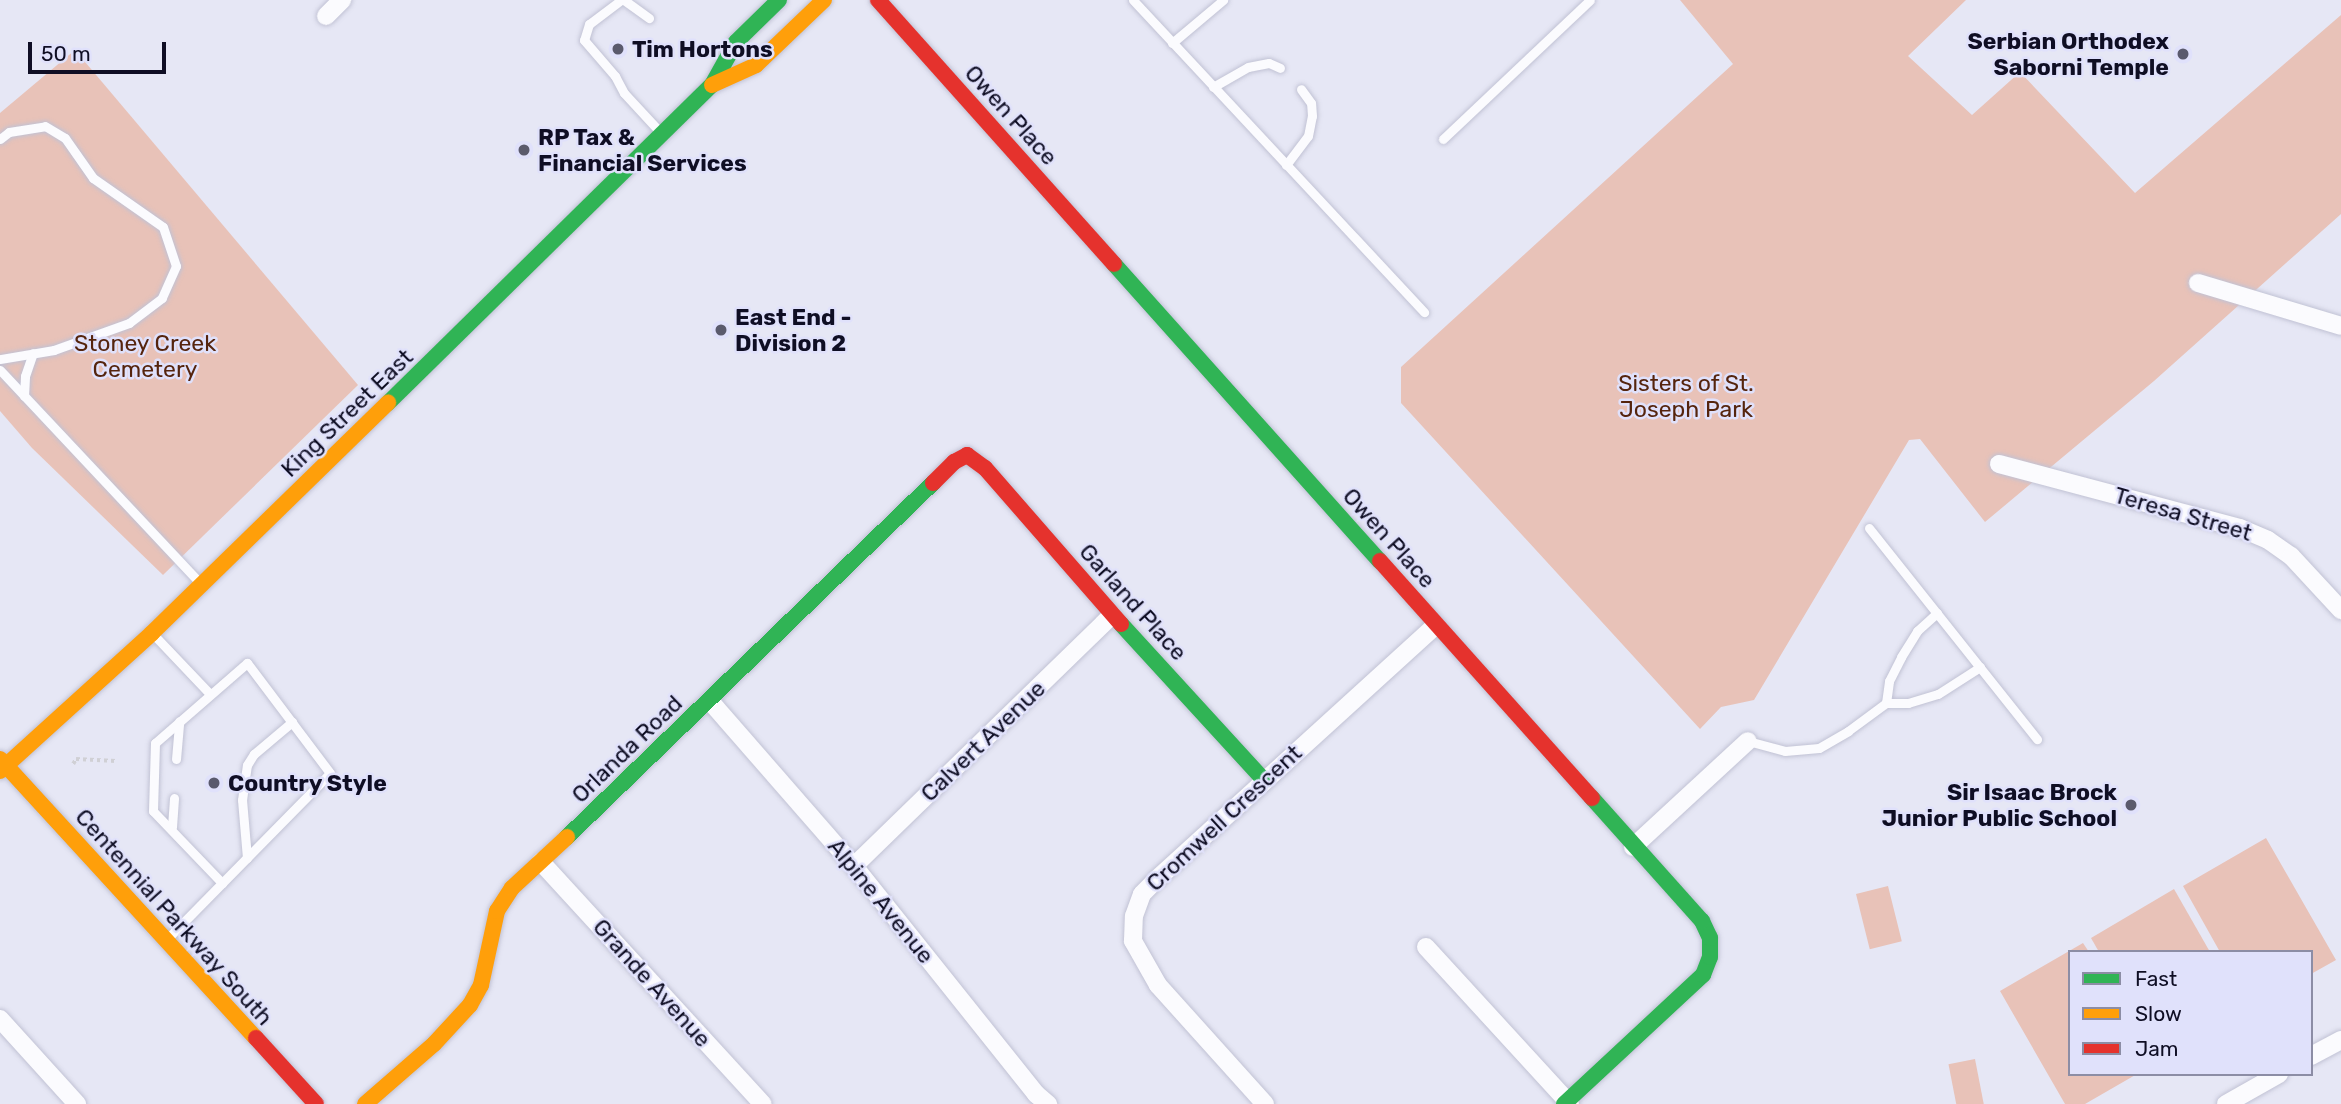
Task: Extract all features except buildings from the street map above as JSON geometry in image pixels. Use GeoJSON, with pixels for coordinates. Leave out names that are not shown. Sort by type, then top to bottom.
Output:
{"type":"FeatureCollection","features":[{"type":"Feature","properties":{"kind":"street"},"geometry":{"type":"LineString","coordinates":[[326,16],[342,0]]}},
{"type":"Feature","properties":{"kind":"street","name":"King Street East"},"geometry":{"type":"LineString","coordinates":[[2,765],[152,633],[663,134],[712,85],[736,42],[779,0]]}},
{"type":"Feature","properties":{"kind":"street","name":"King Street East"},"geometry":{"type":"LineString","coordinates":[[712,85],[757,65],[824,0]]}},
{"type":"Feature","properties":{"kind":"street","name":"Owen Place"},"geometry":{"type":"LineString","coordinates":[[878,0],[1702,921],[1710,938],[1710,957],[1703,975],[1567,1103]]}},
{"type":"Feature","properties":{"kind":"street"},"geometry":{"type":"LineString","coordinates":[[2198,283],[2341,326]]}},
{"type":"Feature","properties":{"kind":"street","name":"Garland Place"},"geometry":{"type":"LineString","coordinates":[[967,455],[985,468],[1112,615],[1264,780]]}},
{"type":"Feature","properties":{"kind":"street","name":"Orlanda Road"},"geometry":{"type":"LineString","coordinates":[[365,1104],[434,1044],[470,1005],[481,985],[498,911],[512,888],[710,701],[943,472],[967,455]]}},
{"type":"Feature","properties":{"kind":"street","name":"Teresa Street"},"geometry":{"type":"LineString","coordinates":[[1999,464],[2228,525],[2268,540],[2291,556],[2341,610]]}},
{"type":"Feature","properties":{"kind":"street","name":"Calvert Avenue"},"geometry":{"type":"LineString","coordinates":[[854,866],[1112,615]]}},
{"type":"Feature","properties":{"kind":"street","name":"Cromwell Crescent"},"geometry":{"type":"LineString","coordinates":[[1265,1104],[1158,985],[1133,942],[1134,916],[1142,894],[1436,625]]}},
{"type":"Feature","properties":{"kind":"street","name":"Alpine Avenue"},"geometry":{"type":"LineString","coordinates":[[710,701],[854,866],[1037,1094],[1048,1104]]}},
{"type":"Feature","properties":{"kind":"street"},"geometry":{"type":"LineString","coordinates":[[1633,847],[1748,741]]}},
{"type":"Feature","properties":{"kind":"street","name":"Centennial Parkway South"},"geometry":{"type":"LineString","coordinates":[[2,765],[316,1104]]}},
{"type":"Feature","properties":{"kind":"street","name":"Grande Avenue"},"geometry":{"type":"LineString","coordinates":[[541,862],[762,1104]]}},
{"type":"Feature","properties":{"kind":"street"},"geometry":{"type":"LineString","coordinates":[[1426,947],[1567,1103]]}},
{"type":"Feature","properties":{"kind":"street"},"geometry":{"type":"LineString","coordinates":[[0,1019],[77,1104]]}},
{"type":"Feature","properties":{"kind":"street"},"geometry":{"type":"LineString","coordinates":[[2313,1055],[2341,1040]]}},
{"type":"Feature","properties":{"kind":"street"},"geometry":{"type":"LineString","coordinates":[[2226,1104],[2275,1076]]}},
{"type":"Feature","properties":{"kind":"lane"},"geometry":{"type":"LineString","coordinates":[[649,18],[622,0],[589,23],[584,40],[615,76],[624,93],[663,134]]}},
{"type":"Feature","properties":{"kind":"lane"},"geometry":{"type":"LineString","coordinates":[[1133,0],[1424,313]]}},
{"type":"Feature","properties":{"kind":"lane"},"geometry":{"type":"LineString","coordinates":[[1172,43],[1223,0]]}},
{"type":"Feature","properties":{"kind":"lane"},"geometry":{"type":"LineString","coordinates":[[1443,139],[1590,0]]}},
{"type":"Feature","properties":{"kind":"lane"},"geometry":{"type":"LineString","coordinates":[[1213,88],[1248,66],[1269,63],[1280,68]]}},
{"type":"Feature","properties":{"kind":"lane"},"geometry":{"type":"LineString","coordinates":[[1286,165],[1308,136],[1312,116],[1311,103],[1301,89]]}},
{"type":"Feature","properties":{"kind":"lane"},"geometry":{"type":"LineString","coordinates":[[0,139],[9,132],[46,126],[65,138],[93,178],[163,227],[176,266],[162,298],[129,323],[54,350],[0,359]]}},
{"type":"Feature","properties":{"kind":"lane"},"geometry":{"type":"LineString","coordinates":[[24,396],[25,376],[33,353]]}},
{"type":"Feature","properties":{"kind":"lane"},"geometry":{"type":"LineString","coordinates":[[0,370],[202,584]]}},
{"type":"Feature","properties":{"kind":"lane"},"geometry":{"type":"LineString","coordinates":[[1869,528],[2037,739]]}},
{"type":"Feature","properties":{"kind":"lane"},"geometry":{"type":"LineString","coordinates":[[1886,703],[1889,681],[1901,657],[1917,631],[1937,613]]}},
{"type":"Feature","properties":{"kind":"lane"},"geometry":{"type":"LineString","coordinates":[[152,633],[210,694]]}},
{"type":"Feature","properties":{"kind":"lane"},"geometry":{"type":"LineString","coordinates":[[165,941],[247,858],[330,773],[247,663],[155,743],[153,810],[172,827],[222,883]]}},
{"type":"Feature","properties":{"kind":"lane"},"geometry":{"type":"LineString","coordinates":[[1748,741],[1785,751],[1819,748],[1886,703],[1908,703],[1938,694],[1980,667]]}},
{"type":"Feature","properties":{"kind":"lane"},"geometry":{"type":"LineString","coordinates":[[176,759],[179,722]]}},
{"type":"Feature","properties":{"kind":"lane"},"geometry":{"type":"LineString","coordinates":[[247,858],[243,800],[247,765],[254,754],[292,722]]}},
{"type":"Feature","properties":{"kind":"lane"},"geometry":{"type":"LineString","coordinates":[[172,827],[174,798]]}},
{"type":"Feature","properties":{"kind":"path"},"geometry":{"type":"LineString","coordinates":[[73,764],[76,760],[116,761]]}},
{"type":"Feature","properties":{"kind":"green space","name":"Sisters of St. Joseph Park"},"geometry":{"type":"Polygon","coordinates":[[[1680,0],[1966,0],[1908,56],[1972,115],[2020,72],[2135,193],[2341,15],[2341,214],[2154,381],[1985,522],[1920,439],[1909,440],[1754,700],[1721,707],[1700,729],[1401,403],[1401,367],[1733,64],[1680,0]]]}},
{"type":"Feature","properties":{"kind":"green space","name":"Stoney Creek Cemetery"},"geometry":{"type":"Polygon","coordinates":[[[75,50],[358,385],[163,575],[32,448],[0,411],[0,113],[75,50]]]}},
{"type":"Feature","properties":{"kind":"green space"},"geometry":{"type":"Polygon","coordinates":[[[2266,838],[2336,960],[2313,973],[2313,950],[2219,950],[2183,886],[2266,838]]]}},
{"type":"Feature","properties":{"kind":"green space"},"geometry":{"type":"Polygon","coordinates":[[[1888,886],[1902,941],[1870,949],[1856,894],[1888,886]]]}},
{"type":"Feature","properties":{"kind":"green space"},"geometry":{"type":"Polygon","coordinates":[[[2174,889],[2209,950],[2098,950],[2091,938],[2174,889]]]}},
{"type":"Feature","properties":{"kind":"green space"},"geometry":{"type":"Polygon","coordinates":[[[2083,943],[2088,950],[2071,950],[2083,943]]]}},
{"type":"Feature","properties":{"kind":"green space"},"geometry":{"type":"Polygon","coordinates":[[[2068,952],[2068,1076],[2134,1076],[2085,1104],[2065,1104],[2000,991],[2068,952]]]}},
{"type":"Feature","properties":{"kind":"green space"},"geometry":{"type":"Polygon","coordinates":[[[1975,1059],[1984,1104],[1956,1104],[1948,1064],[1975,1059]]]}},
{"type":"Feature","properties":{"kind":"traffic: fast"},"geometry":{"type":"LineString","coordinates":[[388,403],[712,85],[736,42],[779,0]]}},
{"type":"Feature","properties":{"kind":"traffic: fast"},"geometry":{"type":"LineString","coordinates":[[1114,264],[1380,561]]}},
{"type":"Feature","properties":{"kind":"traffic: fast"},"geometry":{"type":"LineString","coordinates":[[567,837],[933,483]]}},
{"type":"Feature","properties":{"kind":"traffic: fast"},"geometry":{"type":"LineString","coordinates":[[1121,624],[1264,780]]}},
{"type":"Feature","properties":{"kind":"traffic: fast"},"geometry":{"type":"LineString","coordinates":[[1564,1104],[1703,975],[1710,957],[1710,938],[1702,921],[1592,798]]}},
{"type":"Feature","properties":{"kind":"traffic: slow"},"geometry":{"type":"LineString","coordinates":[[712,85],[756,65],[824,0]]}},
{"type":"Feature","properties":{"kind":"traffic: slow"},"geometry":{"type":"LineString","coordinates":[[0,771],[152,633],[388,403]]}},
{"type":"Feature","properties":{"kind":"traffic: slow"},"geometry":{"type":"LineString","coordinates":[[0,759],[256,1038]]}},
{"type":"Feature","properties":{"kind":"traffic: slow"},"geometry":{"type":"LineString","coordinates":[[365,1104],[434,1044],[470,1005],[481,985],[497,911],[512,888],[567,837]]}},
{"type":"Feature","properties":{"kind":"traffic: jam"},"geometry":{"type":"LineString","coordinates":[[878,0],[1114,264]]}},
{"type":"Feature","properties":{"kind":"traffic: jam"},"geometry":{"type":"LineString","coordinates":[[933,483],[954,462],[967,455],[985,468],[1121,624]]}},
{"type":"Feature","properties":{"kind":"traffic: jam"},"geometry":{"type":"LineString","coordinates":[[1380,561],[1592,798]]}},
{"type":"Feature","properties":{"kind":"traffic: jam"},"geometry":{"type":"LineString","coordinates":[[256,1038],[316,1104]]}},
{"type":"Feature","properties":{"kind":"place","name":"Tim Hortons"},"geometry":{"type":"Point","coordinates":[618,49]}},
{"type":"Feature","properties":{"kind":"place","name":"Serbian Orthodex Saborni Temple"},"geometry":{"type":"Point","coordinates":[2183,54]}},
{"type":"Feature","properties":{"kind":"place","name":"RP Tax & Financial Services"},"geometry":{"type":"Point","coordinates":[524,150]}},
{"type":"Feature","properties":{"kind":"place","name":"East End - Division 2"},"geometry":{"type":"Point","coordinates":[721,330]}},
{"type":"Feature","properties":{"kind":"place","name":"Country Style"},"geometry":{"type":"Point","coordinates":[214,783]}},
{"type":"Feature","properties":{"kind":"place","name":"Sir Isaac Brock Junior Public School"},"geometry":{"type":"Point","coordinates":[2131,805]}}]}
